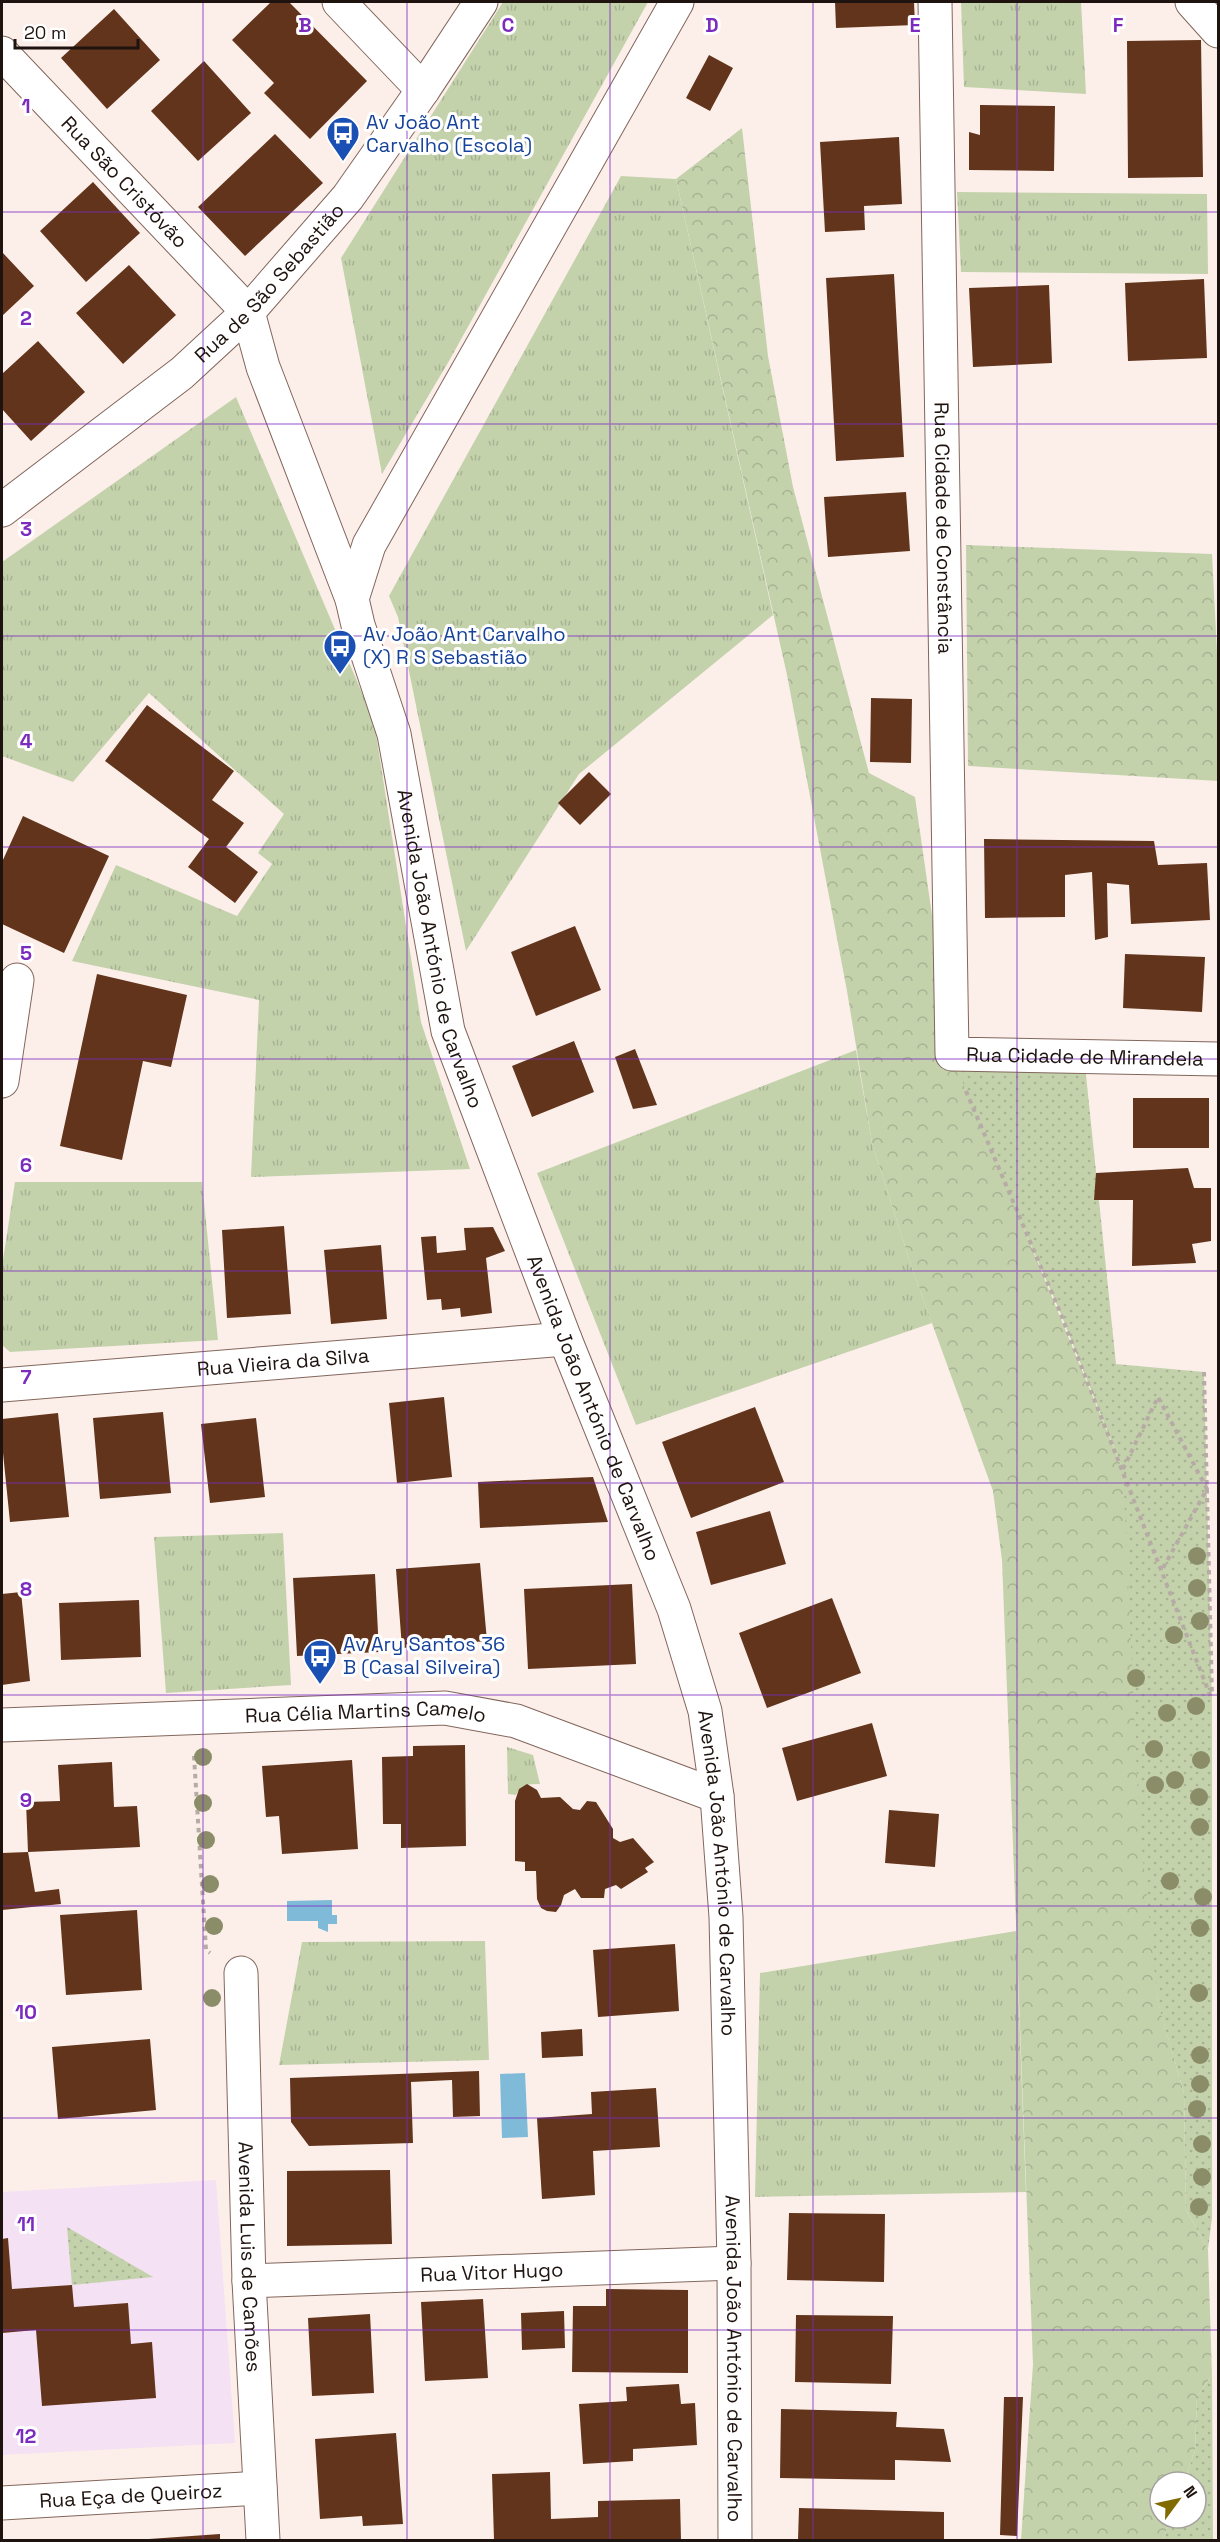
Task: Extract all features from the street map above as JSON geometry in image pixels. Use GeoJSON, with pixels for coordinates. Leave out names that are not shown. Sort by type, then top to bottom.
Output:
{"type":"FeatureCollection","features":[{"type":"Feature","properties":{"kind":"street"},"geometry":{"type":"LineString","coordinates":[[339,2],[423,90]]}},
{"type":"Feature","properties":{"kind":"street","name":"Rua de São Sebastião"},"geometry":{"type":"LineString","coordinates":[[7,496],[182,373],[248,312],[348,197],[481,2]]}},
{"type":"Feature","properties":{"kind":"street"},"geometry":{"type":"LineString","coordinates":[[352,599],[369,545],[677,2]]}},
{"type":"Feature","properties":{"kind":"street","name":"Rua Cidade de Constância"},"geometry":{"type":"LineString","coordinates":[[935,2],[952,1054]]}},
{"type":"Feature","properties":{"kind":"street"},"geometry":{"type":"LineString","coordinates":[[1192,2],[1218,32]]}},
{"type":"Feature","properties":{"kind":"street","name":"Rua São Cristóvão"},"geometry":{"type":"LineString","coordinates":[[2,53],[248,312]]}},
{"type":"Feature","properties":{"kind":"street","name":"Avenida João António de Carvalho"},"geometry":{"type":"LineString","coordinates":[[248,312],[263,367],[352,599],[358,625],[394,734],[448,1031],[565,1339],[674,1609],[705,1711],[717,1796],[726,1917],[734,2262],[735,2541]]}},
{"type":"Feature","properties":{"kind":"street"},"geometry":{"type":"LineString","coordinates":[[2,1081],[17,980]]}},
{"type":"Feature","properties":{"kind":"street","name":"Rua Cidade de Mirandela"},"geometry":{"type":"LineString","coordinates":[[952,1054],[1218,1059]]}},
{"type":"Feature","properties":{"kind":"street","name":"Rua Vieira da Silva"},"geometry":{"type":"LineString","coordinates":[[2,1385],[565,1339]]}},
{"type":"Feature","properties":{"kind":"street","name":"Rua Célia Martins Camelo"},"geometry":{"type":"LineString","coordinates":[[2,1725],[445,1708],[516,1720],[717,1796]]}},
{"type":"Feature","properties":{"kind":"street","name":"Avenida Luis de Camões"},"geometry":{"type":"LineString","coordinates":[[241,1973],[249,2281],[263,2541]]}},
{"type":"Feature","properties":{"kind":"street","name":"Rua Vitor Hugo"},"geometry":{"type":"LineString","coordinates":[[249,2281],[734,2262]]}},
{"type":"Feature","properties":{"kind":"street","name":"Rua Eça de Queiroz"},"geometry":{"type":"LineString","coordinates":[[2,2504],[260,2488]]}},
{"type":"Feature","properties":{"kind":"path"},"geometry":{"type":"LineString","coordinates":[[952,1054],[983,1135],[1060,1312],[1212,1700],[1204,1372]]}},
{"type":"Feature","properties":{"kind":"path"},"geometry":{"type":"LineString","coordinates":[[1123,1470],[1158,1397],[1207,1489]]}},
{"type":"Feature","properties":{"kind":"path"},"geometry":{"type":"LineString","coordinates":[[1162,1569],[1207,1489]]}},
{"type":"Feature","properties":{"kind":"path"},"geometry":{"type":"LineString","coordinates":[[191,1719],[206,1950],[241,1973]]}},
{"type":"Feature","properties":{"kind":"shaded area"},"geometry":{"type":"Polygon","coordinates":[[[216,2180],[235,2443],[2,2455],[2,2192],[216,2180]]]}},
{"type":"Feature","properties":{"kind":"green space"},"geometry":{"type":"Polygon","coordinates":[[[503,2],[648,2],[449,361],[382,474],[341,258],[503,2]]]}},
{"type":"Feature","properties":{"kind":"green space"},"geometry":{"type":"Polygon","coordinates":[[[961,2],[1081,2],[1086,94],[964,87],[961,2]]]}},
{"type":"Feature","properties":{"kind":"green space"},"geometry":{"type":"Polygon","coordinates":[[[742,128],[768,356],[793,487],[869,773],[915,797],[952,1054],[1123,1470],[1158,2002],[1184,2093],[1186,2210],[1208,2249],[1212,2375],[1197,2397],[1195,2451],[1188,2470],[1148,2470],[1148,2530],[1167,2530],[1163,2540],[1021,2540],[1033,2364],[1002,1560],[993,1491],[913,1271],[872,1143],[847,991],[787,675],[676,179],[742,128]]]}},
{"type":"Feature","properties":{"kind":"green space"},"geometry":{"type":"Polygon","coordinates":[[[621,176],[676,179],[773,615],[579,774],[466,951],[398,617],[389,596],[621,176]]]}},
{"type":"Feature","properties":{"kind":"green space"},"geometry":{"type":"Polygon","coordinates":[[[957,192],[1207,194],[1208,274],[961,272],[957,192]]]}},
{"type":"Feature","properties":{"kind":"green space"},"geometry":{"type":"Polygon","coordinates":[[[236,397],[374,721],[421,1022],[470,1169],[251,1177],[259,1000],[72,961],[116,865],[237,916],[272,864],[258,853],[284,814],[149,693],[73,782],[2,756],[2,562],[236,397]]]}},
{"type":"Feature","properties":{"kind":"green space"},"geometry":{"type":"Polygon","coordinates":[[[966,545],[1212,554],[1218,671],[1218,781],[968,766],[966,545]]]}},
{"type":"Feature","properties":{"kind":"green space"},"geometry":{"type":"Polygon","coordinates":[[[856,1050],[872,1143],[932,1323],[636,1425],[537,1173],[856,1050]]]}},
{"type":"Feature","properties":{"kind":"green space"},"geometry":{"type":"Polygon","coordinates":[[[952,1054],[1084,1056],[1116,1364],[1204,1372],[1212,1700],[1212,2218],[1208,2249],[1186,2210],[1184,2093],[1158,2003],[1139,1820],[1123,1470],[1060,1312],[983,1135],[952,1054]]]}},
{"type":"Feature","properties":{"kind":"green space"},"geometry":{"type":"Polygon","coordinates":[[[15,1182],[202,1182],[218,1340],[10,1352],[2,1345],[2,1266],[15,1182]]]}},
{"type":"Feature","properties":{"kind":"green space"},"geometry":{"type":"Polygon","coordinates":[[[283,1533],[291,1685],[166,1693],[154,1537],[283,1533]]]}},
{"type":"Feature","properties":{"kind":"green space"},"geometry":{"type":"Polygon","coordinates":[[[507,1747],[533,1755],[540,1784],[523,1787],[516,1795],[508,1794],[507,1747]]]}},
{"type":"Feature","properties":{"kind":"green space"},"geometry":{"type":"Polygon","coordinates":[[[1016,1931],[1026,2192],[755,2197],[760,1973],[1016,1931]]]}},
{"type":"Feature","properties":{"kind":"green space"},"geometry":{"type":"Polygon","coordinates":[[[485,1941],[489,2060],[279,2065],[302,1942],[485,1941]]]}},
{"type":"Feature","properties":{"kind":"green space"},"geometry":{"type":"Polygon","coordinates":[[[67,2227],[153,2277],[72,2285],[67,2227]]]}},
{"type":"Feature","properties":{"kind":"green space"},"geometry":{"type":"Polygon","coordinates":[[[1212,2375],[1213,2540],[1163,2540],[1167,2530],[1208,2530],[1208,2470],[1188,2470],[1195,2451],[1197,2397],[1212,2375]]]}},
{"type":"Feature","properties":{"kind":"water"},"geometry":{"type":"Polygon","coordinates":[[[332,1900],[332,1915],[337,1915],[337,1924],[328,1924],[328,1932],[318,1928],[318,1921],[287,1921],[287,1901],[332,1900]]]}},
{"type":"Feature","properties":{"kind":"water"},"geometry":{"type":"Polygon","coordinates":[[[525,2073],[528,2137],[502,2138],[500,2074],[525,2073]]]}},
{"type":"Feature","properties":{"kind":"building"},"geometry":{"type":"Polygon","coordinates":[[[271,2],[289,2],[367,81],[310,139],[264,93],[274,83],[232,40],[271,2]]]}},
{"type":"Feature","properties":{"kind":"building"},"geometry":{"type":"Polygon","coordinates":[[[835,2],[914,2],[915,25],[836,28],[835,2]]]}},
{"type":"Feature","properties":{"kind":"building"},"geometry":{"type":"Polygon","coordinates":[[[114,9],[160,60],[107,109],[61,58],[114,9]]]}},
{"type":"Feature","properties":{"kind":"building"},"geometry":{"type":"Polygon","coordinates":[[[1201,40],[1203,177],[1128,178],[1127,41],[1201,40]]]}},
{"type":"Feature","properties":{"kind":"building"},"geometry":{"type":"Polygon","coordinates":[[[709,55],[733,68],[710,111],[686,98],[709,55]]]}},
{"type":"Feature","properties":{"kind":"building"},"geometry":{"type":"Polygon","coordinates":[[[204,61],[251,113],[198,161],[151,111],[204,61]]]}},
{"type":"Feature","properties":{"kind":"building"},"geometry":{"type":"Polygon","coordinates":[[[980,105],[1055,106],[1054,171],[969,170],[969,132],[980,135],[980,105]]]}},
{"type":"Feature","properties":{"kind":"building"},"geometry":{"type":"Polygon","coordinates":[[[275,134],[323,183],[245,256],[198,207],[275,134]]]}},
{"type":"Feature","properties":{"kind":"building"},"geometry":{"type":"Polygon","coordinates":[[[899,137],[902,204],[864,206],[865,230],[825,232],[820,142],[899,137]]]}},
{"type":"Feature","properties":{"kind":"building"},"geometry":{"type":"Polygon","coordinates":[[[93,182],[140,233],[86,282],[40,231],[93,182]]]}},
{"type":"Feature","properties":{"kind":"building"},"geometry":{"type":"Polygon","coordinates":[[[2,252],[34,286],[2,316],[2,252]]]}},
{"type":"Feature","properties":{"kind":"building"},"geometry":{"type":"Polygon","coordinates":[[[129,265],[176,315],[123,364],[76,313],[129,265]]]}},
{"type":"Feature","properties":{"kind":"building"},"geometry":{"type":"Polygon","coordinates":[[[894,274],[904,457],[836,461],[826,278],[894,274]]]}},
{"type":"Feature","properties":{"kind":"building"},"geometry":{"type":"Polygon","coordinates":[[[1204,279],[1207,358],[1128,361],[1125,283],[1204,279]]]}},
{"type":"Feature","properties":{"kind":"building"},"geometry":{"type":"Polygon","coordinates":[[[1049,285],[1052,363],[973,367],[969,288],[1049,285]]]}},
{"type":"Feature","properties":{"kind":"building"},"geometry":{"type":"Polygon","coordinates":[[[38,341],[85,392],[31,441],[2,409],[2,374],[38,341]]]}},
{"type":"Feature","properties":{"kind":"building"},"geometry":{"type":"Polygon","coordinates":[[[906,492],[910,551],[828,557],[824,497],[906,492]]]}},
{"type":"Feature","properties":{"kind":"building"},"geometry":{"type":"Polygon","coordinates":[[[871,698],[912,699],[911,763],[870,762],[871,698]]]}},
{"type":"Feature","properties":{"kind":"building"},"geometry":{"type":"Polygon","coordinates":[[[147,705],[234,771],[212,800],[244,823],[226,847],[258,872],[235,903],[188,867],[209,839],[105,761],[147,705]]]}},
{"type":"Feature","properties":{"kind":"building"},"geometry":{"type":"Polygon","coordinates":[[[589,772],[611,794],[580,825],[558,803],[589,772]]]}},
{"type":"Feature","properties":{"kind":"building"},"geometry":{"type":"Polygon","coordinates":[[[23,816],[109,856],[64,953],[2,924],[2,862],[23,816]]]}},
{"type":"Feature","properties":{"kind":"building"},"geometry":{"type":"Polygon","coordinates":[[[984,839],[1154,841],[1158,865],[1207,863],[1210,920],[1131,924],[1129,885],[1107,883],[1108,937],[1095,940],[1092,872],[1065,875],[1065,917],[985,918],[984,839]]]}},
{"type":"Feature","properties":{"kind":"building"},"geometry":{"type":"Polygon","coordinates":[[[575,926],[601,990],[536,1016],[511,952],[575,926]]]}},
{"type":"Feature","properties":{"kind":"building"},"geometry":{"type":"Polygon","coordinates":[[[1125,954],[1205,957],[1202,1012],[1123,1008],[1125,954]]]}},
{"type":"Feature","properties":{"kind":"building"},"geometry":{"type":"Polygon","coordinates":[[[97,974],[187,995],[171,1067],[143,1061],[122,1160],[60,1146],[97,974]]]}},
{"type":"Feature","properties":{"kind":"building"},"geometry":{"type":"Polygon","coordinates":[[[574,1041],[594,1092],[532,1117],[512,1066],[574,1041]]]}},
{"type":"Feature","properties":{"kind":"building"},"geometry":{"type":"Polygon","coordinates":[[[635,1049],[657,1105],[633,1109],[615,1057],[635,1049]]]}},
{"type":"Feature","properties":{"kind":"building"},"geometry":{"type":"Polygon","coordinates":[[[1133,1098],[1209,1098],[1209,1148],[1133,1148],[1133,1098]]]}},
{"type":"Feature","properties":{"kind":"building"},"geometry":{"type":"Polygon","coordinates":[[[1188,1168],[1194,1188],[1211,1188],[1211,1241],[1192,1244],[1196,1263],[1132,1266],[1133,1200],[1094,1200],[1096,1173],[1188,1168]]]}},
{"type":"Feature","properties":{"kind":"building"},"geometry":{"type":"Polygon","coordinates":[[[284,1226],[291,1314],[227,1318],[222,1230],[284,1226]]]}},
{"type":"Feature","properties":{"kind":"building"},"geometry":{"type":"Polygon","coordinates":[[[493,1227],[505,1251],[486,1258],[492,1313],[461,1317],[460,1308],[442,1310],[441,1299],[427,1300],[421,1237],[436,1236],[437,1253],[466,1250],[464,1228],[493,1227]]]}},
{"type":"Feature","properties":{"kind":"building"},"geometry":{"type":"Polygon","coordinates":[[[381,1245],[387,1319],[331,1324],[324,1250],[381,1245]]]}},
{"type":"Feature","properties":{"kind":"building"},"geometry":{"type":"Polygon","coordinates":[[[444,1397],[452,1477],[397,1483],[389,1403],[444,1397]]]}},
{"type":"Feature","properties":{"kind":"building"},"geometry":{"type":"Polygon","coordinates":[[[755,1407],[784,1482],[691,1518],[662,1442],[755,1407]]]}},
{"type":"Feature","properties":{"kind":"building"},"geometry":{"type":"Polygon","coordinates":[[[163,1412],[171,1493],[100,1499],[93,1418],[163,1412]]]}},
{"type":"Feature","properties":{"kind":"building"},"geometry":{"type":"Polygon","coordinates":[[[58,1413],[69,1517],[10,1522],[2,1443],[2,1419],[58,1413]]]}},
{"type":"Feature","properties":{"kind":"building"},"geometry":{"type":"Polygon","coordinates":[[[256,1418],[265,1497],[210,1503],[201,1424],[256,1418]]]}},
{"type":"Feature","properties":{"kind":"building"},"geometry":{"type":"Polygon","coordinates":[[[593,1477],[608,1522],[480,1528],[478,1482],[593,1477]]]}},
{"type":"Feature","properties":{"kind":"building"},"geometry":{"type":"Polygon","coordinates":[[[770,1511],[786,1564],[711,1585],[696,1532],[770,1511]]]}},
{"type":"Feature","properties":{"kind":"building"},"geometry":{"type":"Polygon","coordinates":[[[480,1563],[487,1641],[402,1648],[396,1569],[480,1563]]]}},
{"type":"Feature","properties":{"kind":"building"},"geometry":{"type":"Polygon","coordinates":[[[375,1574],[379,1652],[297,1656],[293,1578],[375,1574]]]}},
{"type":"Feature","properties":{"kind":"building"},"geometry":{"type":"Polygon","coordinates":[[[632,1584],[636,1664],[528,1669],[524,1589],[632,1584]]]}},
{"type":"Feature","properties":{"kind":"building"},"geometry":{"type":"Polygon","coordinates":[[[21,1592],[30,1681],[2,1685],[2,1594],[21,1592]]]}},
{"type":"Feature","properties":{"kind":"building"},"geometry":{"type":"Polygon","coordinates":[[[832,1598],[861,1673],[767,1708],[739,1633],[832,1598]]]}},
{"type":"Feature","properties":{"kind":"building"},"geometry":{"type":"Polygon","coordinates":[[[139,1600],[141,1657],[61,1660],[59,1603],[139,1600]]]}},
{"type":"Feature","properties":{"kind":"building"},"geometry":{"type":"Polygon","coordinates":[[[872,1723],[887,1776],[797,1801],[782,1748],[872,1723]]]}},
{"type":"Feature","properties":{"kind":"building"},"geometry":{"type":"Polygon","coordinates":[[[465,1745],[466,1846],[401,1848],[401,1824],[383,1824],[382,1757],[413,1756],[413,1746],[465,1745]]]}},
{"type":"Feature","properties":{"kind":"building"},"geometry":{"type":"Polygon","coordinates":[[[352,1760],[358,1849],[282,1854],[279,1816],[266,1817],[262,1766],[352,1760]]]}},
{"type":"Feature","properties":{"kind":"building"},"geometry":{"type":"Polygon","coordinates":[[[112,1762],[114,1807],[137,1806],[140,1847],[28,1852],[26,1802],[60,1801],[58,1765],[112,1762]]]}},
{"type":"Feature","properties":{"kind":"building"},"geometry":{"type":"Polygon","coordinates":[[[527,1784],[537,1790],[541,1798],[560,1797],[573,1809],[580,1810],[587,1801],[596,1802],[613,1829],[613,1838],[620,1842],[633,1838],[654,1862],[645,1868],[648,1872],[621,1889],[616,1885],[605,1889],[604,1898],[581,1898],[575,1889],[564,1895],[556,1912],[541,1908],[537,1899],[536,1871],[525,1871],[525,1862],[515,1861],[515,1801],[519,1789],[527,1784]]]}},
{"type":"Feature","properties":{"kind":"building"},"geometry":{"type":"Polygon","coordinates":[[[889,1810],[939,1814],[935,1867],[885,1863],[889,1810]]]}},
{"type":"Feature","properties":{"kind":"building"},"geometry":{"type":"Polygon","coordinates":[[[28,1852],[35,1892],[59,1889],[61,1904],[2,1910],[2,1853],[28,1852]]]}},
{"type":"Feature","properties":{"kind":"building"},"geometry":{"type":"Polygon","coordinates":[[[137,1910],[142,1990],[66,1995],[60,1915],[137,1910]]]}},
{"type":"Feature","properties":{"kind":"building"},"geometry":{"type":"Polygon","coordinates":[[[675,1944],[679,2011],[598,2017],[593,1950],[675,1944]]]}},
{"type":"Feature","properties":{"kind":"building"},"geometry":{"type":"Polygon","coordinates":[[[582,2029],[583,2056],[542,2058],[541,2032],[582,2029]]]}},
{"type":"Feature","properties":{"kind":"building"},"geometry":{"type":"Polygon","coordinates":[[[150,2039],[156,2110],[58,2119],[52,2047],[150,2039]]]}},
{"type":"Feature","properties":{"kind":"building"},"geometry":{"type":"Polygon","coordinates":[[[479,2071],[480,2116],[453,2117],[452,2080],[411,2082],[413,2143],[309,2146],[291,2122],[290,2078],[479,2071]]]}},
{"type":"Feature","properties":{"kind":"building"},"geometry":{"type":"Polygon","coordinates":[[[656,2088],[660,2147],[593,2151],[595,2195],[542,2199],[537,2118],[592,2114],[591,2092],[656,2088]]]}},
{"type":"Feature","properties":{"kind":"building"},"geometry":{"type":"Polygon","coordinates":[[[390,2170],[392,2244],[287,2246],[287,2171],[390,2170]]]}},
{"type":"Feature","properties":{"kind":"building"},"geometry":{"type":"Polygon","coordinates":[[[789,2213],[885,2214],[884,2282],[787,2280],[789,2213]]]}},
{"type":"Feature","properties":{"kind":"building"},"geometry":{"type":"Polygon","coordinates":[[[8,2238],[12,2289],[72,2285],[74,2307],[128,2303],[131,2344],[152,2342],[156,2398],[42,2406],[36,2330],[2,2333],[2,2239],[8,2238]]]}},
{"type":"Feature","properties":{"kind":"building"},"geometry":{"type":"Polygon","coordinates":[[[606,2289],[688,2290],[688,2373],[572,2372],[573,2306],[606,2306],[606,2289]]]}},
{"type":"Feature","properties":{"kind":"building"},"geometry":{"type":"Polygon","coordinates":[[[483,2299],[488,2378],[425,2381],[421,2302],[483,2299]]]}},
{"type":"Feature","properties":{"kind":"building"},"geometry":{"type":"Polygon","coordinates":[[[564,2311],[565,2348],[522,2350],[521,2313],[564,2311]]]}},
{"type":"Feature","properties":{"kind":"building"},"geometry":{"type":"Polygon","coordinates":[[[370,2314],[374,2393],[312,2396],[308,2318],[370,2314]]]}},
{"type":"Feature","properties":{"kind":"building"},"geometry":{"type":"Polygon","coordinates":[[[796,2315],[893,2316],[891,2384],[795,2382],[796,2315]]]}},
{"type":"Feature","properties":{"kind":"building"},"geometry":{"type":"Polygon","coordinates":[[[679,2384],[681,2404],[695,2403],[697,2445],[633,2449],[633,2461],[583,2464],[579,2404],[627,2401],[626,2387],[679,2384]]]}},
{"type":"Feature","properties":{"kind":"building"},"geometry":{"type":"Polygon","coordinates":[[[1004,2397],[1023,2397],[1017,2536],[1000,2535],[1004,2397]]]}},
{"type":"Feature","properties":{"kind":"building"},"geometry":{"type":"Polygon","coordinates":[[[781,2409],[897,2412],[896,2427],[944,2429],[951,2462],[895,2460],[895,2480],[780,2478],[781,2409]]]}},
{"type":"Feature","properties":{"kind":"building"},"geometry":{"type":"Polygon","coordinates":[[[396,2433],[403,2524],[363,2526],[362,2516],[320,2519],[315,2439],[396,2433]]]}},
{"type":"Feature","properties":{"kind":"building"},"geometry":{"type":"Polygon","coordinates":[[[550,2472],[551,2519],[598,2517],[598,2501],[680,2499],[681,2540],[494,2540],[492,2474],[550,2472]]]}},
{"type":"Feature","properties":{"kind":"building"},"geometry":{"type":"Polygon","coordinates":[[[799,2508],[944,2512],[944,2540],[798,2540],[799,2508]]]}},
{"type":"Feature","properties":{"kind":"building"},"geometry":{"type":"Polygon","coordinates":[[[220,2534],[220,2540],[149,2540],[149,2539],[220,2534]]]}},
{"type":"Feature","properties":{"kind":"place","name":"Av João Ant Carvalho (Escola)"},"geometry":{"type":"Point","coordinates":[343,162]}},
{"type":"Feature","properties":{"kind":"place","name":"Av João Ant Carvalho (X) R S Sebastião"},"geometry":{"type":"Point","coordinates":[340,675]}},
{"type":"Feature","properties":{"kind":"place","name":"Av Ary Santos 36 B (Casal Silveira)"},"geometry":{"type":"Point","coordinates":[320,1685]}}]}
